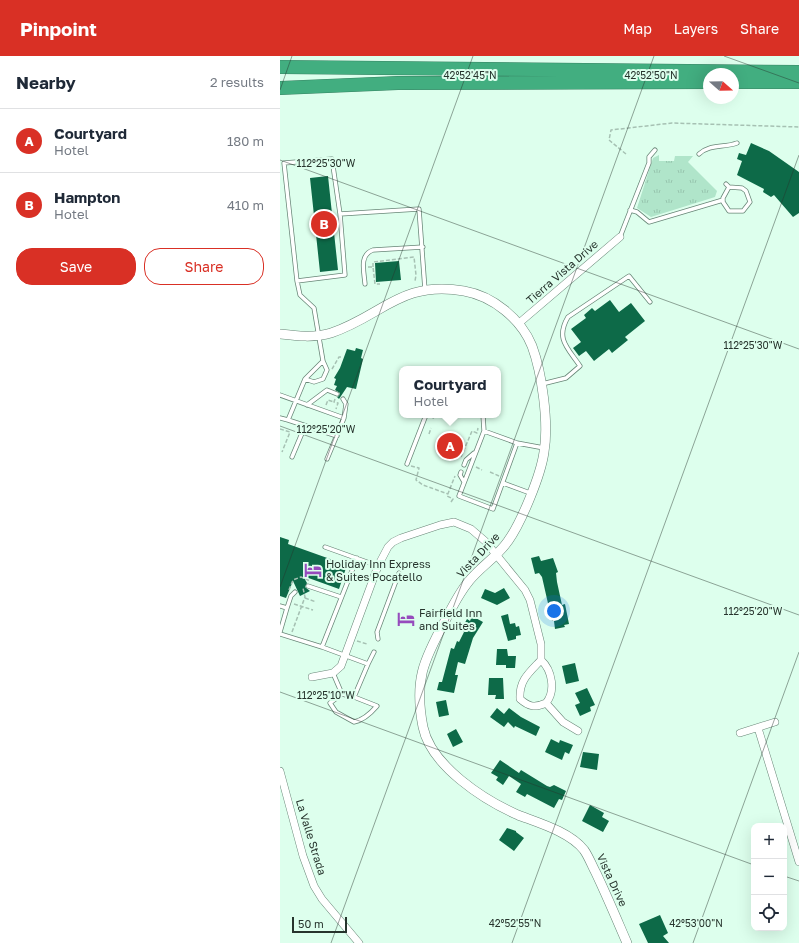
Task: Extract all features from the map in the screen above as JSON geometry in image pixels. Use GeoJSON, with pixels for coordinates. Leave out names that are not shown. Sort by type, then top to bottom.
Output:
{"type":"FeatureCollection","features":[{"type":"Feature","properties":{"kind":"highway"},"geometry":{"type":"LineString","coordinates":[[280,67],[799,72]]}},
{"type":"Feature","properties":{"kind":"highway"},"geometry":{"type":"LineString","coordinates":[[280,88],[406,82],[703,82]]}},
{"type":"Feature","properties":{"kind":"highway"},"geometry":{"type":"LineString","coordinates":[[739,82],[799,82]]}},
{"type":"Feature","properties":{"kind":"street","name":"Tierra Vista Drive"},"geometry":{"type":"LineString","coordinates":[[518,324],[620,237]]}},
{"type":"Feature","properties":{"kind":"street","name":"Vista Drive"},"geometry":{"type":"LineString","coordinates":[[280,334],[301,337],[320,335],[345,327],[393,300],[425,290],[448,289],[476,294],[500,306],[518,324],[530,342],[539,364],[545,429],[545,448],[543,459],[514,531],[506,544],[474,575],[462,592],[430,648],[422,667],[419,686],[420,711],[424,732],[438,756],[458,779],[514,813],[559,831],[584,850],[627,943]]}},
{"type":"Feature","properties":{"kind":"street"},"geometry":{"type":"LineString","coordinates":[[312,677],[333,673],[338,670],[346,655],[378,566],[393,542],[440,525],[454,522],[472,529],[526,590],[541,644],[541,660],[523,678],[520,690],[520,699],[526,704],[534,707],[546,703],[553,688],[546,665],[541,660]]}},
{"type":"Feature","properties":{"kind":"street"},"geometry":{"type":"LineString","coordinates":[[546,703],[563,722],[578,731]]}},
{"type":"Feature","properties":{"kind":"street"},"geometry":{"type":"LineString","coordinates":[[740,733],[776,722]]}},
{"type":"Feature","properties":{"kind":"street"},"geometry":{"type":"LineString","coordinates":[[758,728],[799,862]]}},
{"type":"Feature","properties":{"kind":"street","name":"La Valle Strada"},"geometry":{"type":"LineString","coordinates":[[280,771],[303,856],[314,886],[322,899],[359,943]]}},
{"type":"Feature","properties":{"kind":"lane"},"geometry":{"type":"LineString","coordinates":[[699,154],[706,148],[728,147],[737,143]]}},
{"type":"Feature","properties":{"kind":"lane"},"geometry":{"type":"LineString","coordinates":[[620,237],[649,163],[649,157],[655,150]]}},
{"type":"Feature","properties":{"kind":"lane"},"geometry":{"type":"LineString","coordinates":[[297,281],[345,275],[340,214],[332,159],[284,163],[297,281],[300,295],[314,308],[320,335],[323,361],[327,370],[323,379],[314,382],[305,379]]}},
{"type":"Feature","properties":{"kind":"lane"},"geometry":{"type":"LineString","coordinates":[[728,186],[742,188],[746,191],[750,202],[747,208],[739,212],[729,211],[725,207],[723,200],[728,186]]}},
{"type":"Feature","properties":{"kind":"lane"},"geometry":{"type":"LineString","coordinates":[[630,210],[637,212],[649,222],[723,200]]}},
{"type":"Feature","properties":{"kind":"lane"},"geometry":{"type":"LineString","coordinates":[[340,214],[419,209],[425,290]]}},
{"type":"Feature","properties":{"kind":"lane"},"geometry":{"type":"LineString","coordinates":[[365,284],[364,256],[367,252],[373,250],[423,247]]}},
{"type":"Feature","properties":{"kind":"lane"},"geometry":{"type":"LineString","coordinates":[[541,384],[566,378],[580,366],[562,338],[563,326],[568,318],[629,276],[650,302]]}},
{"type":"Feature","properties":{"kind":"lane"},"geometry":{"type":"LineString","coordinates":[[288,420],[305,379],[323,361]]}},
{"type":"Feature","properties":{"kind":"lane"},"geometry":{"type":"LineString","coordinates":[[307,405],[327,390],[337,394]]}},
{"type":"Feature","properties":{"kind":"lane"},"geometry":{"type":"LineString","coordinates":[[280,395],[344,418]]}},
{"type":"Feature","properties":{"kind":"lane"},"geometry":{"type":"LineString","coordinates":[[328,459],[344,418],[346,404],[343,399]]}},
{"type":"Feature","properties":{"kind":"lane"},"geometry":{"type":"LineString","coordinates":[[280,418],[337,436]]}},
{"type":"Feature","properties":{"kind":"lane"},"geometry":{"type":"LineString","coordinates":[[408,465],[425,418]]}},
{"type":"Feature","properties":{"kind":"lane"},"geometry":{"type":"LineString","coordinates":[[483,418],[484,431],[459,496],[493,509],[517,444]]}},
{"type":"Feature","properties":{"kind":"lane"},"geometry":{"type":"LineString","coordinates":[[292,457],[305,426]]}},
{"type":"Feature","properties":{"kind":"lane"},"geometry":{"type":"LineString","coordinates":[[484,431],[517,444],[545,448]]}},
{"type":"Feature","properties":{"kind":"lane"},"geometry":{"type":"LineString","coordinates":[[462,463],[475,452]]}},
{"type":"Feature","properties":{"kind":"lane"},"geometry":{"type":"LineString","coordinates":[[461,472],[460,475],[464,482]]}},
{"type":"Feature","properties":{"kind":"lane"},"geometry":{"type":"LineString","coordinates":[[503,483],[530,493]]}},
{"type":"Feature","properties":{"kind":"lane"},"geometry":{"type":"LineString","coordinates":[[325,547],[378,566]]}},
{"type":"Feature","properties":{"kind":"lane"},"geometry":{"type":"LineString","coordinates":[[322,648],[357,558]]}},
{"type":"Feature","properties":{"kind":"lane"},"geometry":{"type":"LineString","coordinates":[[378,640],[377,632],[399,573]]}},
{"type":"Feature","properties":{"kind":"lane"},"geometry":{"type":"LineString","coordinates":[[308,586],[341,597]]}},
{"type":"Feature","properties":{"kind":"lane"},"geometry":{"type":"LineString","coordinates":[[295,592],[291,596],[280,633],[368,664]]}},
{"type":"Feature","properties":{"kind":"lane"},"geometry":{"type":"LineString","coordinates":[[280,606],[287,608]]}},
{"type":"Feature","properties":{"kind":"lane"},"geometry":{"type":"LineString","coordinates":[[354,698],[374,652]]}},
{"type":"Feature","properties":{"kind":"lane"},"geometry":{"type":"LineString","coordinates":[[333,673],[342,694],[377,706],[370,714],[360,721],[354,722],[336,712],[330,703],[342,694]]}},
{"type":"Feature","properties":{"kind":"path"},"geometry":{"type":"LineString","coordinates":[[626,154],[609,140],[612,130],[672,123],[799,127]]}},
{"type":"Feature","properties":{"kind":"path"},"geometry":{"type":"LineString","coordinates":[[380,284],[375,284],[372,267],[373,262],[414,258],[416,275],[415,281]]}},
{"type":"Feature","properties":{"kind":"path"},"geometry":{"type":"LineString","coordinates":[[331,370],[339,357],[341,358]]}},
{"type":"Feature","properties":{"kind":"path"},"geometry":{"type":"LineString","coordinates":[[328,401],[334,402]]}},
{"type":"Feature","properties":{"kind":"path"},"geometry":{"type":"LineString","coordinates":[[462,463],[472,431],[477,432],[480,425]]}},
{"type":"Feature","properties":{"kind":"path"},"geometry":{"type":"LineString","coordinates":[[429,434],[431,428]]}},
{"type":"Feature","properties":{"kind":"path"},"geometry":{"type":"LineString","coordinates":[[280,429],[290,432],[282,452]]}},
{"type":"Feature","properties":{"kind":"path"},"geometry":{"type":"LineString","coordinates":[[408,465],[419,468],[416,480],[423,485],[448,494],[447,496],[453,498],[451,502]]}},
{"type":"Feature","properties":{"kind":"path"},"geometry":{"type":"LineString","coordinates":[[474,466],[482,470]]}},
{"type":"Feature","properties":{"kind":"path"},"geometry":{"type":"LineString","coordinates":[[490,472],[501,476]]}},
{"type":"Feature","properties":{"kind":"path"},"geometry":{"type":"LineString","coordinates":[[448,494],[454,476],[458,481]]}},
{"type":"Feature","properties":{"kind":"path"},"geometry":{"type":"LineString","coordinates":[[298,578],[301,577],[315,582]]}},
{"type":"Feature","properties":{"kind":"path"},"geometry":{"type":"LineString","coordinates":[[292,633],[305,598],[303,588]]}},
{"type":"Feature","properties":{"kind":"path"},"geometry":{"type":"LineString","coordinates":[[305,598],[316,602]]}},
{"type":"Feature","properties":{"kind":"path"},"geometry":{"type":"LineString","coordinates":[[301,606],[313,610]]}},
{"type":"Feature","properties":{"kind":"path"},"geometry":{"type":"LineString","coordinates":[[357,641],[367,644]]}},
{"type":"Feature","properties":{"kind":"green space"},"geometry":{"type":"Polygon","coordinates":[[[659,155],[659,161],[674,161],[675,156],[693,156],[688,162],[717,191],[715,197],[651,217],[637,208],[653,158],[659,155]]]}},
{"type":"Feature","properties":{"kind":"building"},"geometry":{"type":"Polygon","coordinates":[[[751,143],[769,151],[799,172],[799,213],[793,217],[774,195],[771,197],[763,192],[764,189],[737,175],[742,161],[737,159],[739,153],[746,155],[751,143]]]}},
{"type":"Feature","properties":{"kind":"building"},"geometry":{"type":"Polygon","coordinates":[[[328,176],[338,270],[320,272],[310,178],[328,176]]]}},
{"type":"Feature","properties":{"kind":"building"},"geometry":{"type":"Polygon","coordinates":[[[399,261],[401,280],[376,282],[375,263],[399,261]]]}},
{"type":"Feature","properties":{"kind":"building"},"geometry":{"type":"Polygon","coordinates":[[[610,300],[619,312],[631,303],[645,321],[625,337],[628,340],[612,353],[609,349],[594,361],[586,351],[579,356],[573,348],[581,342],[571,329],[586,318],[584,315],[592,308],[595,311],[610,300]]]}},
{"type":"Feature","properties":{"kind":"building"},"geometry":{"type":"Polygon","coordinates":[[[356,348],[363,350],[361,358],[363,359],[356,389],[347,387],[339,399],[337,397],[340,393],[335,390],[337,386],[334,385],[336,379],[334,378],[340,368],[347,349],[355,351],[356,348]]]}},
{"type":"Feature","properties":{"kind":"building","name":"Holiday Inn Express & Suites Pocatello"},"geometry":{"type":"Polygon","coordinates":[[[280,537],[289,540],[288,544],[347,565],[339,589],[303,576],[307,583],[305,587],[310,591],[300,596],[293,581],[286,598],[280,596],[280,537]]]}},
{"type":"Feature","properties":{"kind":"building"},"geometry":{"type":"Polygon","coordinates":[[[539,556],[541,561],[553,558],[558,572],[556,573],[557,582],[562,605],[565,604],[569,624],[564,625],[565,627],[555,629],[554,621],[552,621],[542,577],[539,573],[535,574],[531,558],[539,556]]]}},
{"type":"Feature","properties":{"kind":"building"},"geometry":{"type":"Polygon","coordinates":[[[504,588],[510,598],[497,605],[481,598],[485,589],[495,593],[504,588]]]}},
{"type":"Feature","properties":{"kind":"building"},"geometry":{"type":"Polygon","coordinates":[[[508,614],[510,624],[515,623],[516,627],[519,626],[521,635],[516,636],[516,639],[508,641],[501,616],[508,614]]]}},
{"type":"Feature","properties":{"kind":"building"},"geometry":{"type":"Polygon","coordinates":[[[472,616],[483,622],[473,638],[465,664],[458,662],[455,675],[458,675],[454,693],[437,690],[439,682],[442,682],[451,648],[454,649],[457,641],[459,642],[464,632],[461,630],[467,619],[470,621],[472,616]]]}},
{"type":"Feature","properties":{"kind":"building"},"geometry":{"type":"Polygon","coordinates":[[[497,649],[507,649],[508,656],[516,656],[515,668],[506,668],[506,665],[496,665],[497,649]]]}},
{"type":"Feature","properties":{"kind":"building"},"geometry":{"type":"Polygon","coordinates":[[[575,663],[579,681],[566,684],[562,666],[575,663]]]}},
{"type":"Feature","properties":{"kind":"building"},"geometry":{"type":"Polygon","coordinates":[[[489,678],[503,678],[504,699],[495,699],[496,695],[488,695],[489,678]]]}},
{"type":"Feature","properties":{"kind":"building"},"geometry":{"type":"Polygon","coordinates":[[[587,688],[595,705],[590,707],[591,711],[580,716],[575,705],[580,703],[575,693],[587,688]]]}},
{"type":"Feature","properties":{"kind":"building"},"geometry":{"type":"Polygon","coordinates":[[[446,700],[449,715],[439,717],[436,702],[446,700]]]}},
{"type":"Feature","properties":{"kind":"building"},"geometry":{"type":"Polygon","coordinates":[[[497,708],[504,714],[509,708],[521,717],[540,727],[536,736],[515,726],[514,728],[508,722],[504,727],[490,717],[497,708]]]}},
{"type":"Feature","properties":{"kind":"building"},"geometry":{"type":"Polygon","coordinates":[[[456,729],[463,742],[453,747],[447,734],[456,729]]]}},
{"type":"Feature","properties":{"kind":"building"},"geometry":{"type":"Polygon","coordinates":[[[551,739],[559,743],[560,740],[573,745],[569,754],[565,752],[562,760],[545,752],[551,739]]]}},
{"type":"Feature","properties":{"kind":"building"},"geometry":{"type":"Polygon","coordinates":[[[583,752],[599,754],[597,770],[580,767],[583,752]]]}},
{"type":"Feature","properties":{"kind":"building"},"geometry":{"type":"Polygon","coordinates":[[[500,760],[519,773],[521,770],[547,786],[550,787],[554,785],[566,791],[562,800],[559,799],[554,808],[527,794],[525,797],[516,792],[521,784],[509,776],[503,785],[496,780],[498,777],[491,773],[500,760]]]}},
{"type":"Feature","properties":{"kind":"building"},"geometry":{"type":"Polygon","coordinates":[[[590,805],[604,813],[602,817],[609,821],[603,832],[582,821],[590,805]]]}},
{"type":"Feature","properties":{"kind":"building"},"geometry":{"type":"Polygon","coordinates":[[[507,828],[516,831],[524,838],[514,851],[499,840],[507,828]]]}},
{"type":"Feature","properties":{"kind":"building"},"geometry":{"type":"Polygon","coordinates":[[[660,915],[668,933],[663,936],[669,943],[648,943],[639,924],[660,915]]]}},
{"type":"Feature","properties":{"kind":"place","name":"Hampton"},"geometry":{"type":"Point","coordinates":[324,224]}},
{"type":"Feature","properties":{"kind":"place","name":"Courtyard"},"geometry":{"type":"Point","coordinates":[450,446]}},
{"type":"Feature","properties":{"kind":"place","name":"Holiday Inn Express & Suites Pocatello"},"geometry":{"type":"Point","coordinates":[313,570]}},
{"type":"Feature","properties":{"kind":"place","name":"Fairfield Inn and Suites"},"geometry":{"type":"Point","coordinates":[406,619]}}]}
